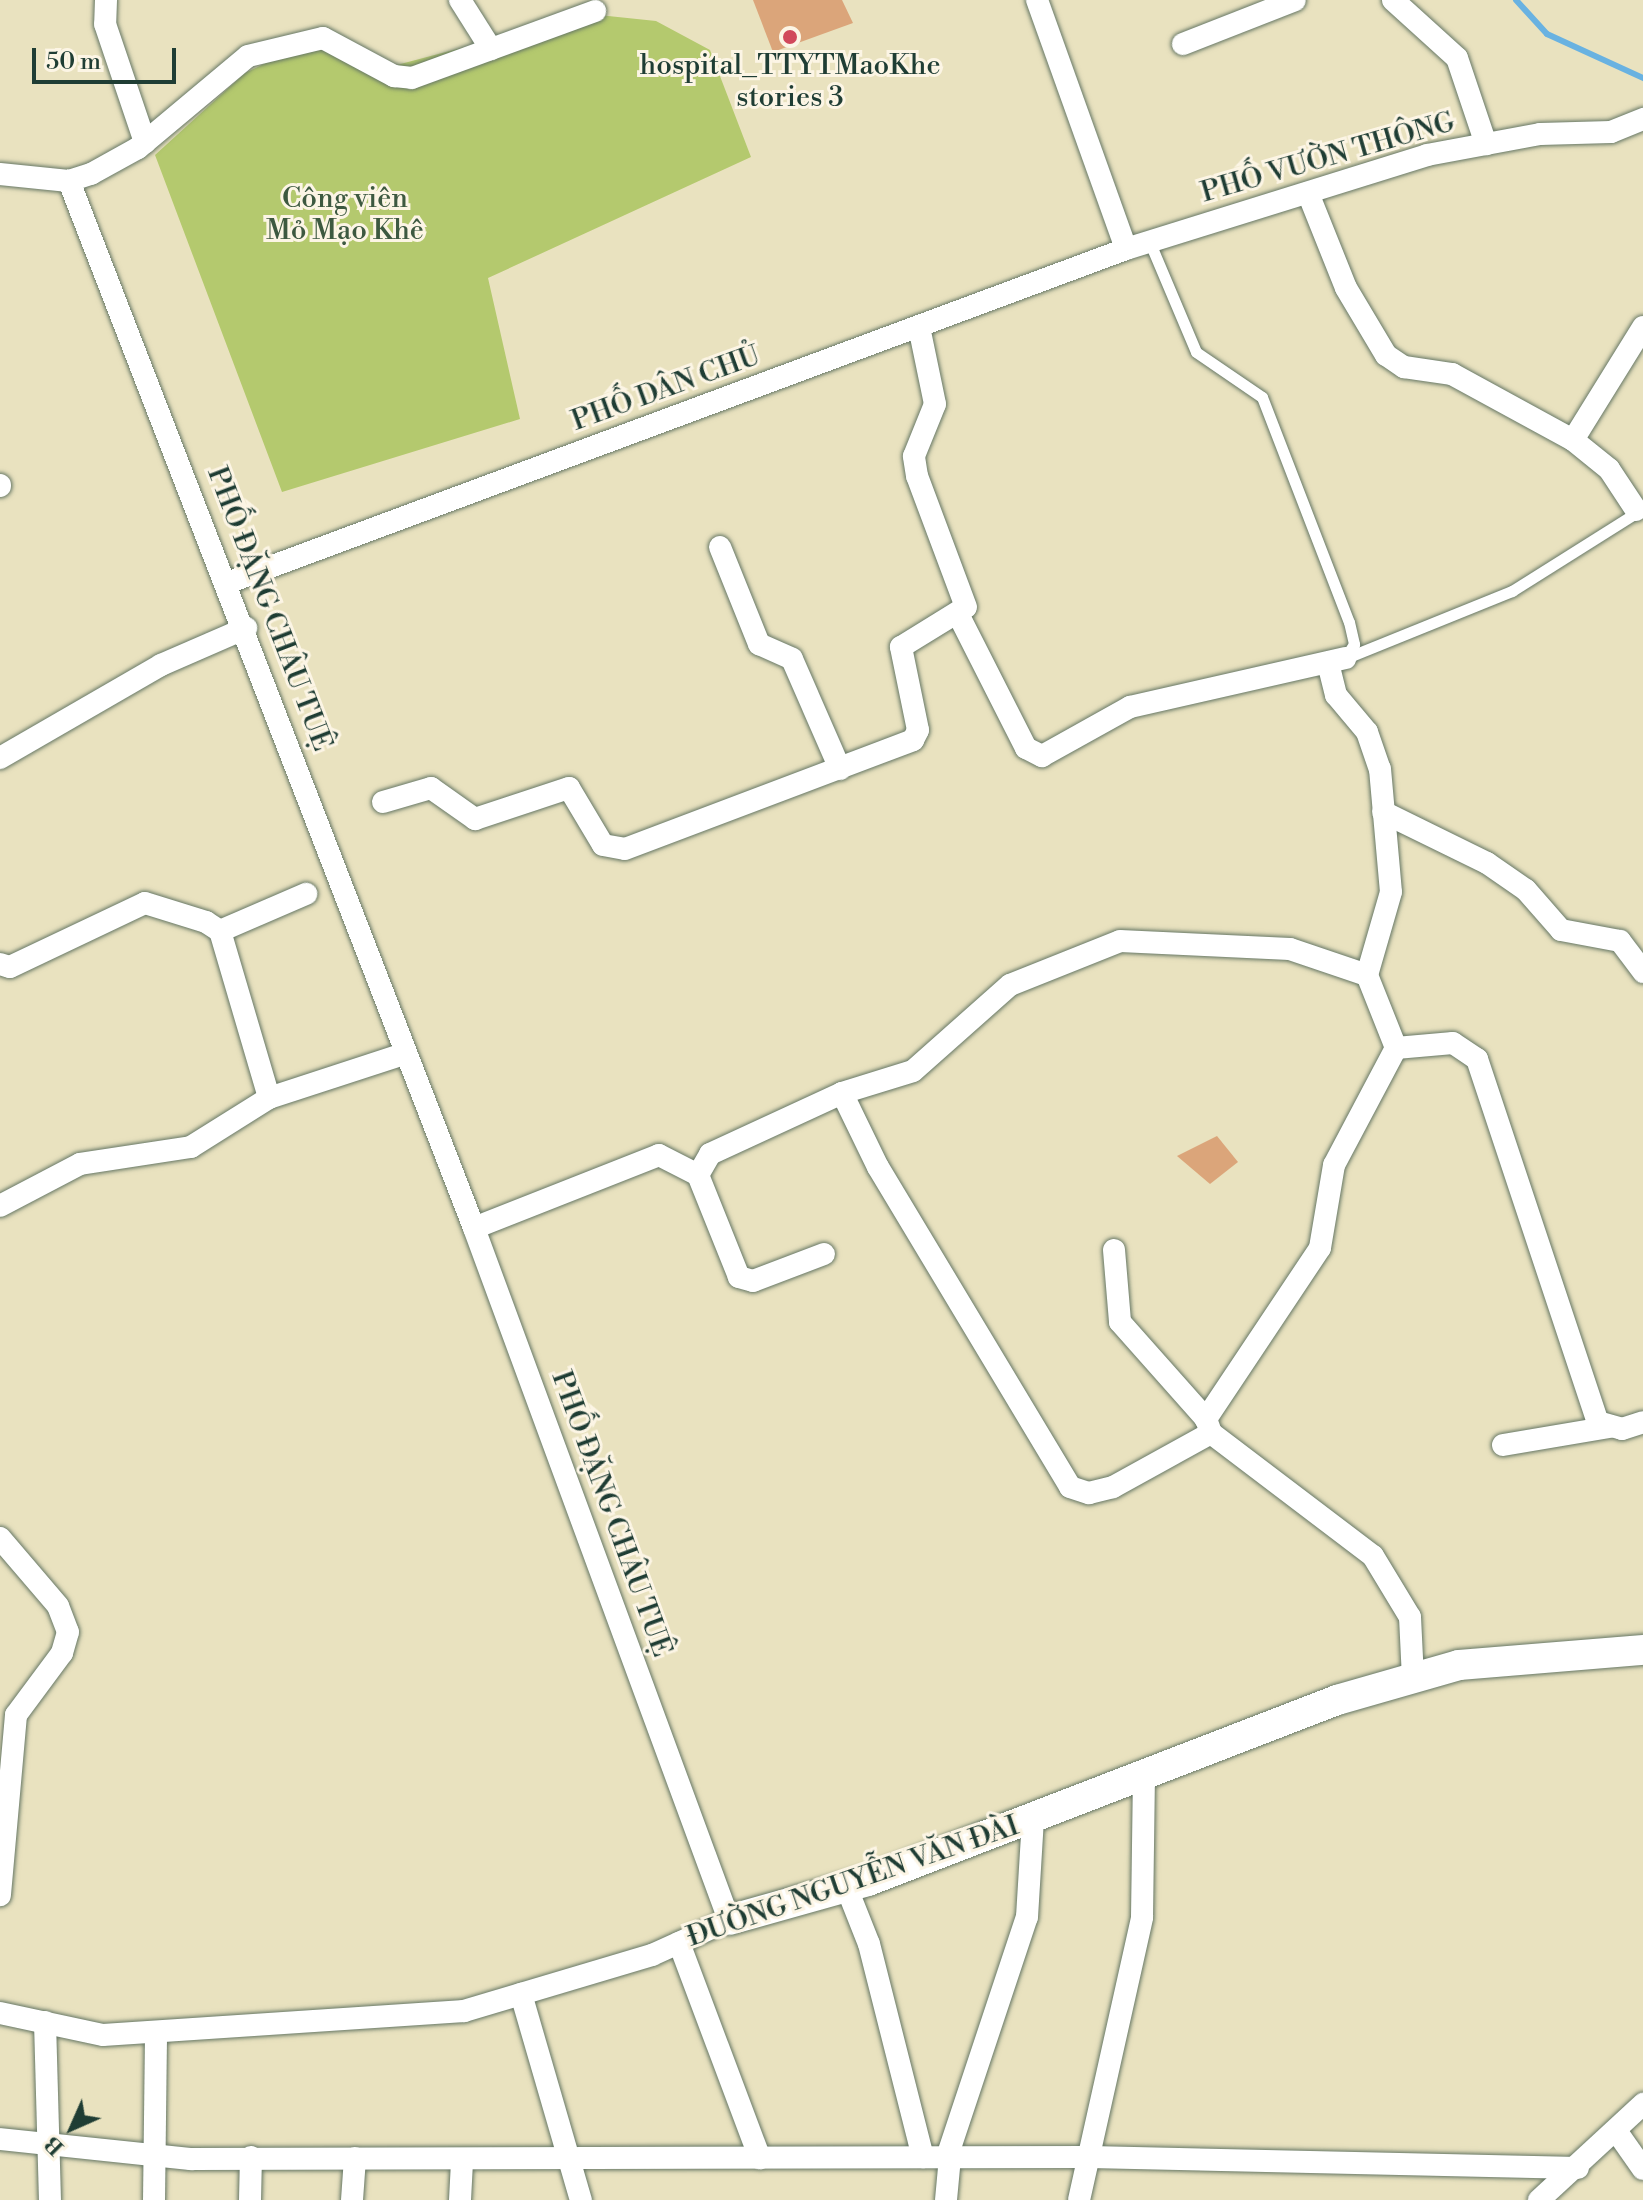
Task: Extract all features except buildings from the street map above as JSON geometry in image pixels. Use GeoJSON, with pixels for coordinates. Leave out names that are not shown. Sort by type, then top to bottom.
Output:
{"type":"FeatureCollection","features":[{"type":"Feature","properties":{"kind":"street"},"geometry":{"type":"LineString","coordinates":[[106,0],[105,24],[145,142]]}},
{"type":"Feature","properties":{"kind":"street"},"geometry":{"type":"LineString","coordinates":[[460,0],[491,49]]}},
{"type":"Feature","properties":{"kind":"street"},"geometry":{"type":"LineString","coordinates":[[1037,0],[1126,249]]}},
{"type":"Feature","properties":{"kind":"street"},"geometry":{"type":"LineString","coordinates":[[1183,44],[1295,0]]}},
{"type":"Feature","properties":{"kind":"street"},"geometry":{"type":"LineString","coordinates":[[1393,0],[1457,58],[1486,144]]}},
{"type":"Feature","properties":{"kind":"street"},"geometry":{"type":"LineString","coordinates":[[0,174],[69,181],[145,142],[225,71],[261,53],[323,38],[394,76],[412,78],[595,11]]}},
{"type":"Feature","properties":{"kind":"street","name":"PHỐ VƯỜN THÔNG"},"geometry":{"type":"LineString","coordinates":[[1126,249],[1308,193],[1486,144],[1611,132],[1643,119]]}},
{"type":"Feature","properties":{"kind":"street","name":"PHỐ ĐẶNG CHÂU TUỆ"},"geometry":{"type":"LineString","coordinates":[[69,181],[246,628],[432,1131],[474,1228],[729,1920]]}},
{"type":"Feature","properties":{"kind":"street"},"geometry":{"type":"LineString","coordinates":[[1308,193],[1346,288],[1386,355],[1404,367],[1452,374],[1573,440],[1609,469],[1639,511]]}},
{"type":"Feature","properties":{"kind":"street","name":"PHỐ DÂN CHỦ"},"geometry":{"type":"LineString","coordinates":[[227,583],[1126,249]]}},
{"type":"Feature","properties":{"kind":"street"},"geometry":{"type":"LineString","coordinates":[[383,802],[431,788],[475,819],[569,788],[603,845],[625,849],[913,740],[918,730],[901,647],[959,616],[966,607],[959,579],[914,456],[935,404],[919,327]]}},
{"type":"Feature","properties":{"kind":"street"},"geometry":{"type":"LineString","coordinates":[[1573,440],[1643,327]]}},
{"type":"Feature","properties":{"kind":"street"},"geometry":{"type":"LineString","coordinates":[[720,547],[759,644],[792,659],[840,769]]}},
{"type":"Feature","properties":{"kind":"street"},"geometry":{"type":"LineString","coordinates":[[842,1093],[878,1167],[1070,1487],[1089,1493],[1113,1487],[1209,1426],[1320,1248],[1334,1165],[1396,1048],[1367,975],[1391,892],[1383,812],[1367,732],[1336,695],[1337,661],[1130,707],[1042,756],[1026,748],[959,616]]}},
{"type":"Feature","properties":{"kind":"street"},"geometry":{"type":"LineString","coordinates":[[0,758],[161,665],[246,628]]}},
{"type":"Feature","properties":{"kind":"street"},"geometry":{"type":"LineString","coordinates":[[1383,812],[1487,863],[1526,890],[1561,930],[1620,941],[1643,972]]}},
{"type":"Feature","properties":{"kind":"street"},"geometry":{"type":"LineString","coordinates":[[220,931],[306,894]]}},
{"type":"Feature","properties":{"kind":"street"},"geometry":{"type":"LineString","coordinates":[[0,964],[10,967],[145,903],[168,905],[220,931],[269,1098]]}},
{"type":"Feature","properties":{"kind":"street"},"geometry":{"type":"LineString","coordinates":[[698,1175],[710,1154],[842,1093],[913,1071],[1010,985],[1120,941],[1290,949],[1367,975]]}},
{"type":"Feature","properties":{"kind":"street"},"geometry":{"type":"LineString","coordinates":[[1396,1048],[1453,1043],[1477,1059],[1598,1422],[1609,1427]]}},
{"type":"Feature","properties":{"kind":"street"},"geometry":{"type":"LineString","coordinates":[[0,1206],[80,1164],[191,1147],[269,1098],[405,1057]]}},
{"type":"Feature","properties":{"kind":"street"},"geometry":{"type":"LineString","coordinates":[[474,1228],[659,1155],[698,1175],[739,1277],[753,1281],[824,1254]]}},
{"type":"Feature","properties":{"kind":"street"},"geometry":{"type":"LineString","coordinates":[[1114,1250],[1120,1322],[1209,1426],[1373,1556],[1410,1617],[1413,1678]]}},
{"type":"Feature","properties":{"kind":"street"},"geometry":{"type":"LineString","coordinates":[[1503,1445],[1643,1422]]}},
{"type":"Feature","properties":{"kind":"street"},"geometry":{"type":"LineString","coordinates":[[0,1538],[58,1606],[68,1632],[62,1653],[16,1715],[0,1895]]}},
{"type":"Feature","properties":{"kind":"street","name":"ĐƯỜNG NGUYỄN VĂN ĐÀI"},"geometry":{"type":"LineString","coordinates":[[0,2013],[103,2035],[450,2013],[521,1994],[679,1943],[729,1920],[846,1886],[1033,1818],[1337,1700],[1459,1665],[1643,1650]]}},
{"type":"Feature","properties":{"kind":"street"},"geometry":{"type":"LineString","coordinates":[[1079,2200],[1142,1917],[1144,1775]]}},
{"type":"Feature","properties":{"kind":"street"},"geometry":{"type":"LineString","coordinates":[[946,2200],[948,2157],[1027,1917],[1033,1818]]}},
{"type":"Feature","properties":{"kind":"street"},"geometry":{"type":"LineString","coordinates":[[846,1886],[869,1944],[923,2157]]}},
{"type":"Feature","properties":{"kind":"street"},"geometry":{"type":"LineString","coordinates":[[679,1943],[760,2158]]}},
{"type":"Feature","properties":{"kind":"street"},"geometry":{"type":"LineString","coordinates":[[521,1994],[581,2200]]}},
{"type":"Feature","properties":{"kind":"street"},"geometry":{"type":"LineString","coordinates":[[45,2022],[50,2200]]}},
{"type":"Feature","properties":{"kind":"street"},"geometry":{"type":"LineString","coordinates":[[154,2200],[156,2034]]}},
{"type":"Feature","properties":{"kind":"street"},"geometry":{"type":"LineString","coordinates":[[1539,2200],[1617,2132],[1643,2104]]}},
{"type":"Feature","properties":{"kind":"street"},"geometry":{"type":"LineString","coordinates":[[1617,2132],[1640,2160]]}},
{"type":"Feature","properties":{"kind":"street"},"geometry":{"type":"LineString","coordinates":[[0,2139],[154,2157],[571,2162],[1090,2157],[1578,2168]]}},
{"type":"Feature","properties":{"kind":"street"},"geometry":{"type":"LineString","coordinates":[[250,2200],[251,2157]]}},
{"type":"Feature","properties":{"kind":"street"},"geometry":{"type":"LineString","coordinates":[[352,2200],[355,2158]]}},
{"type":"Feature","properties":{"kind":"street"},"geometry":{"type":"LineString","coordinates":[[460,2200],[462,2161]]}},
{"type":"Feature","properties":{"kind":"lane"},"geometry":{"type":"LineString","coordinates":[[1150,243],[1196,352],[1262,397],[1349,622],[1354,644],[1337,661]]}},
{"type":"Feature","properties":{"kind":"lane"},"geometry":{"type":"LineString","coordinates":[[1337,661],[1512,591],[1639,511]]}},
{"type":"Feature","properties":{"kind":"green space","name":"Công viên Mỏ Mạo Khê"},"geometry":{"type":"Polygon","coordinates":[[[589,14],[656,21],[710,50],[751,157],[488,278],[520,419],[282,492],[155,155],[245,73],[324,35],[393,66],[589,14]]]}},
{"type":"Feature","properties":{"kind":"waterway"},"geometry":{"type":"LineString","coordinates":[[1516,0],[1547,34],[1643,78]]}},
{"type":"Feature","properties":{"kind":"place","name":"hospital_TTYTMaoKhe stories 3"},"geometry":{"type":"Point","coordinates":[790,37]}}]}
